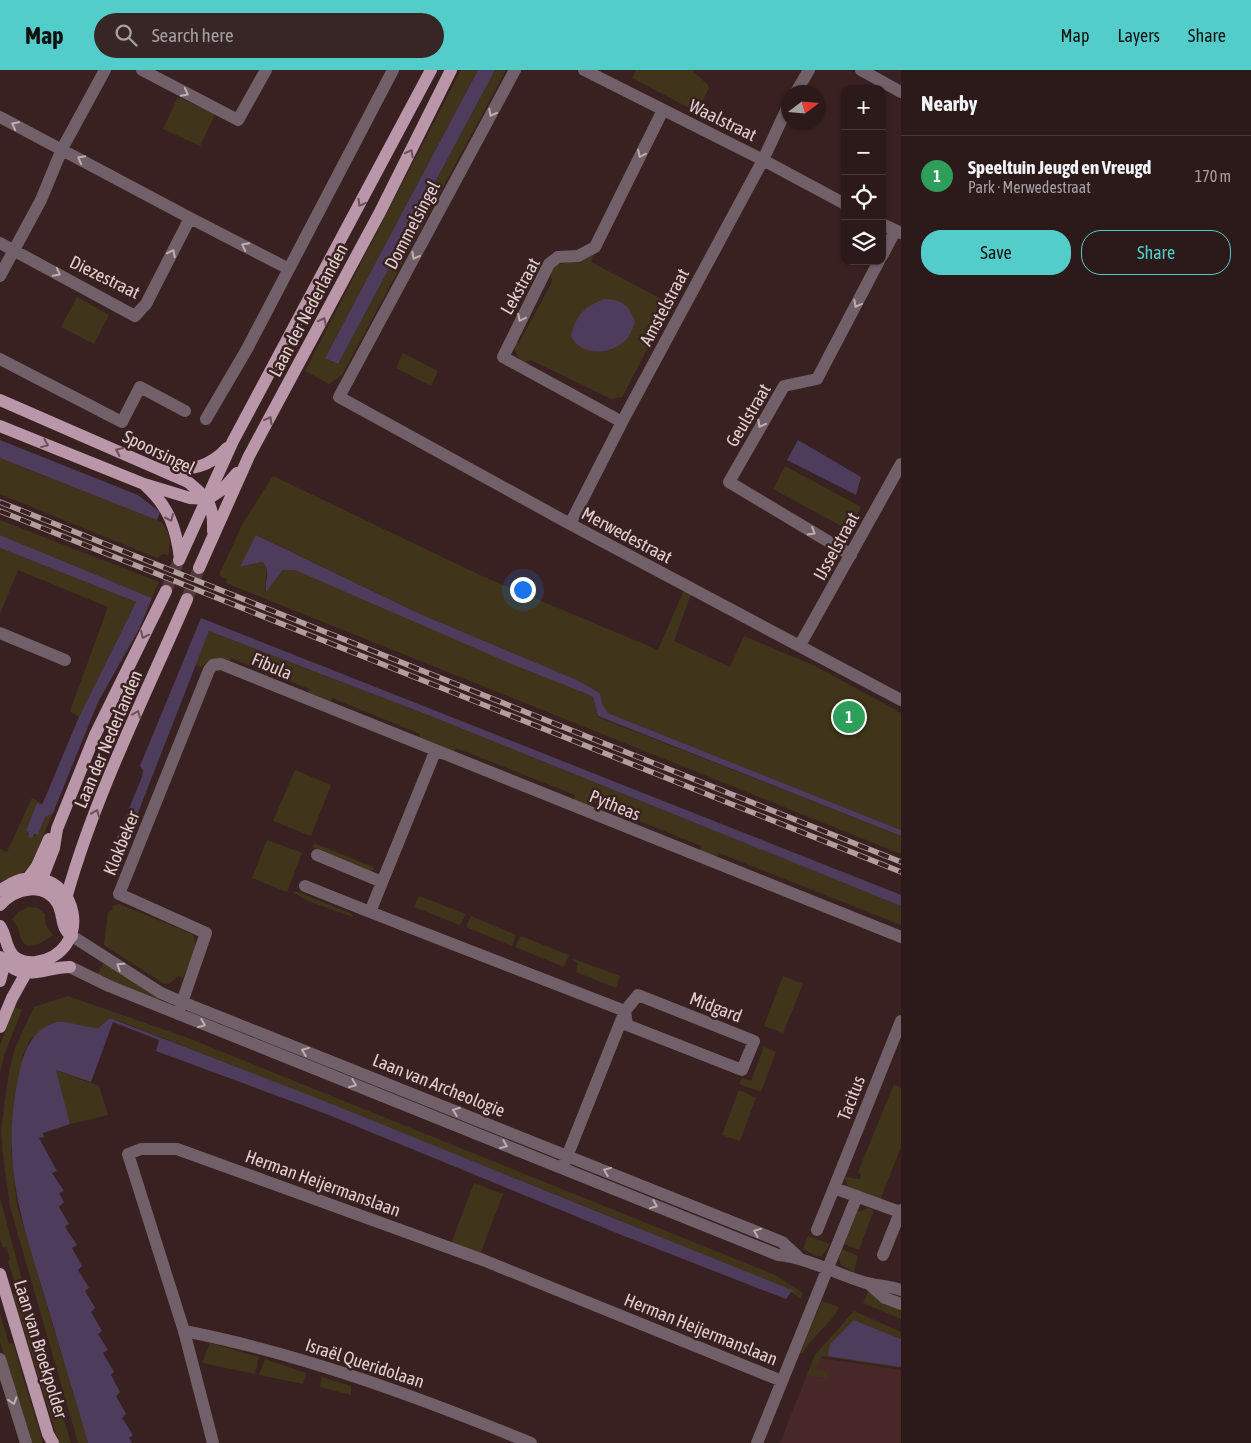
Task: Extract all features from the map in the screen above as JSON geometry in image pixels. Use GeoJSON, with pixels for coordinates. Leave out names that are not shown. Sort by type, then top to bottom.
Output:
{"type":"FeatureCollection","features":[{"type":"Feature","properties":{"kind":"main road","name":"Laan der Nederlanden"},"geometry":{"type":"LineString","coordinates":[[144,484],[160,500],[171,520],[180,559],[233,441],[431,70]]}},
{"type":"Feature","properties":{"kind":"main road","name":"Laan der Nederlanden"},"geometry":{"type":"LineString","coordinates":[[200,568],[250,456],[375,220],[451,70]]}},
{"type":"Feature","properties":{"kind":"main road","name":"Spoorsingel"},"geometry":{"type":"LineString","coordinates":[[0,400],[164,470],[188,482],[208,499]]}},
{"type":"Feature","properties":{"kind":"main road","name":"Spoorsingel"},"geometry":{"type":"LineString","coordinates":[[0,426],[144,484],[190,498],[208,499]]}},
{"type":"Feature","properties":{"kind":"main road"},"geometry":{"type":"LineString","coordinates":[[164,470],[189,470],[205,466],[219,458],[233,441]]}},
{"type":"Feature","properties":{"kind":"main road"},"geometry":{"type":"LineString","coordinates":[[213,536],[213,514],[208,499],[223,489],[250,456]]}},
{"type":"Feature","properties":{"kind":"main road","name":"Laan der Nederlanden"},"geometry":{"type":"LineString","coordinates":[[40,884],[54,848],[57,829],[95,735],[166,591]]}},
{"type":"Feature","properties":{"kind":"main road","name":"Laan der Nederlanden"},"geometry":{"type":"LineString","coordinates":[[67,895],[78,858],[118,759],[187,599]]}},
{"type":"Feature","properties":{"kind":"main road","name":"Laan der Nederlanden"},"geometry":{"type":"LineString","coordinates":[[28,878],[37,866],[51,834],[57,829]]}},
{"type":"Feature","properties":{"kind":"main road"},"geometry":{"type":"LineString","coordinates":[[0,890],[12,883],[28,878],[40,884],[57,902],[64,927],[72,936]]}},
{"type":"Feature","properties":{"kind":"main road"},"geometry":{"type":"LineString","coordinates":[[0,905],[14,893],[40,884],[54,884],[67,895],[75,922],[72,936],[60,952],[29,968],[12,998],[0,1027]]}},
{"type":"Feature","properties":{"kind":"main road"},"geometry":{"type":"LineString","coordinates":[[0,926],[12,954],[29,968]]}},
{"type":"Feature","properties":{"kind":"main road"},"geometry":{"type":"LineString","coordinates":[[0,981],[2,959],[40,973],[70,967]]}},
{"type":"Feature","properties":{"kind":"main road","name":"Laan van Broekpolder"},"geometry":{"type":"LineString","coordinates":[[0,1274],[50,1440]]}},
{"type":"Feature","properties":{"kind":"street"},"geometry":{"type":"LineString","coordinates":[[0,276],[41,200],[62,149],[105,70]]}},
{"type":"Feature","properties":{"kind":"street"},"geometry":{"type":"LineString","coordinates":[[142,70],[238,120],[266,70]]}},
{"type":"Feature","properties":{"kind":"street","name":"Laan der Nederlanden"},"geometry":{"type":"LineString","coordinates":[[206,419],[247,349],[393,70]]}},
{"type":"Feature","properties":{"kind":"street","name":"Dommelsingel"},"geometry":{"type":"LineString","coordinates":[[339,398],[515,70]]}},
{"type":"Feature","properties":{"kind":"street"},"geometry":{"type":"LineString","coordinates":[[800,85],[809,70]]}},
{"type":"Feature","properties":{"kind":"street"},"geometry":{"type":"LineString","coordinates":[[862,70],[901,92]]}},
{"type":"Feature","properties":{"kind":"street","name":"Waalstraat"},"geometry":{"type":"LineString","coordinates":[[590,71],[841,202]]}},
{"type":"Feature","properties":{"kind":"street","name":"Lekstraat"},"geometry":{"type":"LineString","coordinates":[[622,422],[503,356],[549,264],[558,258],[578,256],[595,247],[663,110]]}},
{"type":"Feature","properties":{"kind":"street"},"geometry":{"type":"LineString","coordinates":[[0,117],[289,269]]}},
{"type":"Feature","properties":{"kind":"street","name":"Amstelstraat"},"geometry":{"type":"LineString","coordinates":[[570,524],[622,422],[763,160],[781,121]]}},
{"type":"Feature","properties":{"kind":"street","name":"Diezestraat"},"geometry":{"type":"LineString","coordinates":[[14,250],[135,316],[146,304],[190,218]]}},
{"type":"Feature","properties":{"kind":"street"},"geometry":{"type":"LineString","coordinates":[[886,226],[898,232],[886,250]]}},
{"type":"Feature","properties":{"kind":"street"},"geometry":{"type":"LineString","coordinates":[[0,243],[14,250]]}},
{"type":"Feature","properties":{"kind":"street","name":"Geulstraat"},"geometry":{"type":"LineString","coordinates":[[851,555],[729,482],[784,386],[817,378],[877,265]]}},
{"type":"Feature","properties":{"kind":"street","name":"Spoorsingel"},"geometry":{"type":"LineString","coordinates":[[0,359],[122,422],[140,386],[185,411]]}},
{"type":"Feature","properties":{"kind":"street","name":"Merwedestraat"},"geometry":{"type":"LineString","coordinates":[[339,398],[570,524],[901,700]]}},
{"type":"Feature","properties":{"kind":"street","name":"IJsselstraat"},"geometry":{"type":"LineString","coordinates":[[800,646],[901,464]]}},
{"type":"Feature","properties":{"kind":"street"},"geometry":{"type":"LineString","coordinates":[[0,633],[65,660]]}},
{"type":"Feature","properties":{"kind":"street","name":"Fibula"},"geometry":{"type":"LineString","coordinates":[[213,665],[221,664],[316,704]]}},
{"type":"Feature","properties":{"kind":"street","name":"Klokbeker"},"geometry":{"type":"LineString","coordinates":[[180,1008],[206,933],[119,894],[208,670],[213,665]]}},
{"type":"Feature","properties":{"kind":"street","name":"Pytheas"},"geometry":{"type":"LineString","coordinates":[[316,704],[901,937]]}},
{"type":"Feature","properties":{"kind":"street"},"geometry":{"type":"LineString","coordinates":[[370,912],[435,752]]}},
{"type":"Feature","properties":{"kind":"street"},"geometry":{"type":"LineString","coordinates":[[317,855],[382,882]]}},
{"type":"Feature","properties":{"kind":"street"},"geometry":{"type":"LineString","coordinates":[[304,886],[625,1010],[563,1168]]}},
{"type":"Feature","properties":{"kind":"street","name":"Laan van Archeologie"},"geometry":{"type":"LineString","coordinates":[[72,936],[161,993],[180,1008],[563,1168],[778,1254],[798,1257],[868,1283],[889,1285],[901,1290]]}},
{"type":"Feature","properties":{"kind":"street","name":"Laan van Archeologie"},"geometry":{"type":"LineString","coordinates":[[70,967],[109,986],[180,1008],[568,1156],[782,1242],[798,1257]]}},
{"type":"Feature","properties":{"kind":"street","name":"Midgard"},"geometry":{"type":"LineString","coordinates":[[638,995],[754,1041],[742,1070],[627,1026],[625,1010],[638,995]]}},
{"type":"Feature","properties":{"kind":"street","name":"Tacitus"},"geometry":{"type":"LineString","coordinates":[[817,1230],[901,1021]]}},
{"type":"Feature","properties":{"kind":"street","name":"Herman Heijermanslaan"},"geometry":{"type":"LineString","coordinates":[[213,1443],[184,1331],[128,1154],[141,1149],[177,1149],[483,1260],[782,1381]]}},
{"type":"Feature","properties":{"kind":"street"},"geometry":{"type":"LineString","coordinates":[[834,1188],[900,1211],[883,1255]]}},
{"type":"Feature","properties":{"kind":"street"},"geometry":{"type":"LineString","coordinates":[[757,1443],[857,1196]]}},
{"type":"Feature","properties":{"kind":"street","name":"Laan van Archeologie"},"geometry":{"type":"LineString","coordinates":[[868,1283],[885,1298],[901,1304]]}},
{"type":"Feature","properties":{"kind":"street","name":"Israël Queridolaan"},"geometry":{"type":"LineString","coordinates":[[184,1331],[239,1342],[426,1401],[531,1443]]}},
{"type":"Feature","properties":{"kind":"street"},"geometry":{"type":"LineString","coordinates":[[0,1360],[26,1443]]}},
{"type":"Feature","properties":{"kind":"shaded area"},"geometry":{"type":"Polygon","coordinates":[[[461,70],[478,70],[325,358],[338,364],[495,70],[506,70],[342,375],[329,384],[305,371],[461,70]]]}},
{"type":"Feature","properties":{"kind":"shaded area"},"geometry":{"type":"Polygon","coordinates":[[[478,70],[495,70],[338,364],[325,358],[478,70]]]}},
{"type":"Feature","properties":{"kind":"shaded area"},"geometry":{"type":"Polygon","coordinates":[[[636,70],[692,70],[709,88],[697,112],[632,78],[636,70]]]}},
{"type":"Feature","properties":{"kind":"shaded area"},"geometry":{"type":"Polygon","coordinates":[[[178,97],[215,114],[200,146],[163,129],[178,97]]]}},
{"type":"Feature","properties":{"kind":"shaded area"},"geometry":{"type":"Polygon","coordinates":[[[596,250],[591,262],[671,304],[622,397],[611,399],[531,360],[522,363],[513,347],[515,341],[519,343],[552,282],[551,275],[554,266],[586,258],[596,250]]]}},
{"type":"Feature","properties":{"kind":"shaded area"},"geometry":{"type":"Polygon","coordinates":[[[77,297],[109,315],[94,344],[61,327],[77,297]]]}},
{"type":"Feature","properties":{"kind":"shaded area"},"geometry":{"type":"Polygon","coordinates":[[[605,299],[621,302],[628,308],[635,322],[631,331],[626,340],[612,349],[597,352],[582,348],[571,336],[576,322],[587,308],[605,299]]]}},
{"type":"Feature","properties":{"kind":"shaded area"},"geometry":{"type":"Polygon","coordinates":[[[403,353],[438,371],[431,386],[396,368],[403,353]]]}},
{"type":"Feature","properties":{"kind":"shaded area"},"geometry":{"type":"Polygon","coordinates":[[[0,440],[138,495],[160,512],[157,520],[0,458],[0,440]]]}},
{"type":"Feature","properties":{"kind":"shaded area"},"geometry":{"type":"Polygon","coordinates":[[[798,440],[861,477],[856,495],[787,460],[798,440]]]}},
{"type":"Feature","properties":{"kind":"shaded area"},"geometry":{"type":"Polygon","coordinates":[[[0,458],[157,520],[167,530],[168,555],[163,554],[157,558],[0,494],[0,458]]]}},
{"type":"Feature","properties":{"kind":"shaded area"},"geometry":{"type":"Polygon","coordinates":[[[785,466],[861,507],[851,527],[843,527],[773,489],[785,466]]]}},
{"type":"Feature","properties":{"kind":"shaded area"},"geometry":{"type":"Polygon","coordinates":[[[273,476],[482,576],[658,650],[684,590],[691,594],[674,641],[730,667],[744,636],[817,667],[901,713],[901,830],[608,713],[602,704],[600,693],[577,680],[420,614],[257,535],[241,567],[262,562],[265,565],[267,572],[265,592],[283,570],[295,570],[585,693],[593,697],[598,717],[901,836],[901,854],[226,583],[227,579],[219,575],[243,523],[273,476]]]}},
{"type":"Feature","properties":{"kind":"shaded area"},"geometry":{"type":"Polygon","coordinates":[[[0,520],[159,582],[152,598],[0,535],[0,520]]]}},
{"type":"Feature","properties":{"kind":"shaded area"},"geometry":{"type":"Polygon","coordinates":[[[0,535],[152,598],[139,629],[98,702],[53,813],[45,817],[38,835],[34,834],[32,838],[28,837],[29,832],[26,831],[37,803],[42,805],[79,717],[136,602],[0,548],[0,535]]]}},
{"type":"Feature","properties":{"kind":"shaded area"},"geometry":{"type":"Polygon","coordinates":[[[256,535],[420,614],[577,680],[600,693],[602,704],[608,713],[901,830],[901,836],[598,716],[593,697],[585,693],[514,665],[295,570],[283,570],[266,592],[267,569],[262,562],[240,567],[256,535]]]}},
{"type":"Feature","properties":{"kind":"shaded area"},"geometry":{"type":"Polygon","coordinates":[[[0,548],[136,602],[79,717],[70,711],[108,607],[18,570],[0,614],[0,548]]]}},
{"type":"Feature","properties":{"kind":"shaded area"},"geometry":{"type":"Polygon","coordinates":[[[201,618],[901,895],[901,906],[428,715],[209,631],[118,864],[115,867],[110,866],[107,862],[142,777],[143,770],[140,766],[201,618]]]}},
{"type":"Feature","properties":{"kind":"shaded area"},"geometry":{"type":"Polygon","coordinates":[[[209,631],[428,715],[901,906],[901,925],[719,853],[717,857],[700,852],[701,846],[593,802],[591,807],[574,800],[575,795],[456,748],[454,753],[419,739],[420,734],[332,698],[330,702],[308,693],[309,689],[231,658],[229,662],[221,658],[209,661],[201,667],[195,665],[209,631]]]}},
{"type":"Feature","properties":{"kind":"shaded area"},"geometry":{"type":"Polygon","coordinates":[[[295,770],[331,785],[311,836],[273,821],[295,770]]]}},
{"type":"Feature","properties":{"kind":"shaded area"},"geometry":{"type":"Polygon","coordinates":[[[32,798],[43,804],[42,806],[38,804],[26,831],[29,832],[28,836],[38,835],[45,817],[53,813],[31,864],[23,872],[0,882],[0,849],[7,852],[32,798]]]}},
{"type":"Feature","properties":{"kind":"shaded area"},"geometry":{"type":"Polygon","coordinates":[[[267,840],[302,853],[287,892],[252,878],[267,840]]]}},
{"type":"Feature","properties":{"kind":"shaded area"},"geometry":{"type":"Polygon","coordinates":[[[314,843],[374,869],[371,871],[312,847],[314,843]]]}},
{"type":"Feature","properties":{"kind":"shaded area"},"geometry":{"type":"Polygon","coordinates":[[[293,892],[298,892],[352,914],[353,917],[308,901],[293,892]]]}},
{"type":"Feature","properties":{"kind":"shaded area"},"geometry":{"type":"Polygon","coordinates":[[[419,896],[466,914],[460,925],[414,907],[419,896]]]}},
{"type":"Feature","properties":{"kind":"shaded area"},"geometry":{"type":"Polygon","coordinates":[[[119,904],[192,934],[195,944],[194,950],[183,978],[178,976],[169,984],[163,983],[104,945],[108,912],[113,909],[112,906],[119,904]]]}},
{"type":"Feature","properties":{"kind":"shaded area"},"geometry":{"type":"Polygon","coordinates":[[[29,907],[38,908],[45,914],[46,926],[53,935],[41,943],[32,946],[26,945],[16,924],[12,920],[18,912],[29,907]]]}},
{"type":"Feature","properties":{"kind":"shaded area"},"geometry":{"type":"Polygon","coordinates":[[[471,916],[516,935],[512,946],[466,927],[471,916]]]}},
{"type":"Feature","properties":{"kind":"shaded area"},"geometry":{"type":"Polygon","coordinates":[[[521,936],[569,955],[564,967],[515,947],[521,936]]]}},
{"type":"Feature","properties":{"kind":"shaded area"},"geometry":{"type":"Polygon","coordinates":[[[571,958],[620,976],[616,988],[576,972],[578,963],[571,958]]]}},
{"type":"Feature","properties":{"kind":"shaded area"},"geometry":{"type":"Polygon","coordinates":[[[105,961],[159,997],[157,1000],[97,975],[105,961]]]}},
{"type":"Feature","properties":{"kind":"shaded area"},"geometry":{"type":"Polygon","coordinates":[[[783,976],[803,984],[783,1033],[764,1026],[783,976]]]}},
{"type":"Feature","properties":{"kind":"shaded area"},"geometry":{"type":"Polygon","coordinates":[[[68,996],[188,1038],[775,1275],[803,1293],[801,1299],[791,1292],[609,1216],[123,1022],[110,1018],[98,1028],[42,1030],[29,1041],[23,1055],[11,1149],[17,1205],[88,1443],[78,1443],[10,1207],[1,1130],[9,1071],[15,1048],[34,1007],[68,996]]]}},
{"type":"Feature","properties":{"kind":"shaded area"},"geometry":{"type":"Polygon","coordinates":[[[14,1007],[22,1010],[4,1055],[0,1074],[0,1045],[14,1007]]]}},
{"type":"Feature","properties":{"kind":"shaded area"},"geometry":{"type":"Polygon","coordinates":[[[110,1018],[319,1099],[794,1291],[786,1299],[619,1234],[329,1115],[156,1051],[159,1040],[113,1022],[91,1082],[56,1070],[70,1124],[43,1133],[44,1137],[39,1138],[57,1171],[52,1173],[64,1191],[59,1193],[64,1202],[59,1207],[69,1224],[65,1227],[77,1245],[72,1248],[82,1266],[78,1270],[89,1288],[85,1291],[95,1308],[91,1312],[102,1331],[98,1334],[108,1350],[103,1353],[114,1372],[111,1375],[120,1392],[116,1396],[126,1414],[122,1418],[133,1435],[129,1438],[132,1443],[88,1443],[21,1216],[13,1162],[12,1135],[19,1074],[26,1050],[35,1036],[48,1025],[57,1022],[98,1028],[110,1018]]]}},
{"type":"Feature","properties":{"kind":"shaded area"},"geometry":{"type":"Polygon","coordinates":[[[764,1047],[776,1052],[761,1092],[739,1084],[742,1078],[751,1081],[764,1047]]]}},
{"type":"Feature","properties":{"kind":"shaded area"},"geometry":{"type":"Polygon","coordinates":[[[55,1070],[99,1086],[108,1115],[70,1124],[55,1070]]]}},
{"type":"Feature","properties":{"kind":"shaded area"},"geometry":{"type":"Polygon","coordinates":[[[894,1084],[901,1088],[901,1147],[880,1200],[848,1187],[845,1177],[860,1179],[861,1175],[858,1172],[894,1084]]]}},
{"type":"Feature","properties":{"kind":"shaded area"},"geometry":{"type":"Polygon","coordinates":[[[739,1090],[756,1098],[740,1141],[722,1135],[739,1090]]]}},
{"type":"Feature","properties":{"kind":"shaded area"},"geometry":{"type":"Polygon","coordinates":[[[474,1183],[503,1194],[479,1257],[450,1246],[474,1183]]]}},
{"type":"Feature","properties":{"kind":"shaded area"},"geometry":{"type":"Polygon","coordinates":[[[0,1198],[23,1284],[16,1286],[8,1261],[10,1260],[7,1247],[3,1248],[0,1239],[0,1198]]]}},
{"type":"Feature","properties":{"kind":"shaded area"},"geometry":{"type":"Polygon","coordinates":[[[868,1208],[874,1210],[859,1250],[844,1244],[857,1212],[868,1208]]]}},
{"type":"Feature","properties":{"kind":"shaded area"},"geometry":{"type":"Polygon","coordinates":[[[808,1236],[830,1244],[822,1256],[816,1256],[803,1249],[808,1236]]]}},
{"type":"Feature","properties":{"kind":"shaded area"},"geometry":{"type":"Polygon","coordinates":[[[842,1249],[858,1256],[854,1272],[841,1265],[839,1259],[842,1249]]]}},
{"type":"Feature","properties":{"kind":"shaded area"},"geometry":{"type":"Polygon","coordinates":[[[22,1288],[24,1288],[71,1443],[59,1443],[13,1294],[23,1292],[22,1288]]]}},
{"type":"Feature","properties":{"kind":"shaded area"},"geometry":{"type":"Polygon","coordinates":[[[869,1291],[901,1309],[901,1319],[863,1303],[869,1291]]]}},
{"type":"Feature","properties":{"kind":"shaded area"},"geometry":{"type":"Polygon","coordinates":[[[822,1301],[839,1307],[803,1353],[800,1353],[822,1301]]]}},
{"type":"Feature","properties":{"kind":"shaded area"},"geometry":{"type":"Polygon","coordinates":[[[854,1311],[901,1332],[901,1339],[854,1320],[901,1368],[822,1356],[815,1370],[827,1371],[826,1378],[807,1375],[815,1355],[854,1311]]]}},
{"type":"Feature","properties":{"kind":"shaded area"},"geometry":{"type":"Polygon","coordinates":[[[0,1313],[9,1344],[13,1343],[43,1443],[31,1443],[0,1341],[0,1313]]]}},
{"type":"Feature","properties":{"kind":"shaded area"},"geometry":{"type":"Polygon","coordinates":[[[854,1320],[901,1339],[901,1367],[828,1356],[830,1344],[854,1320]]]}},
{"type":"Feature","properties":{"kind":"shaded area"},"geometry":{"type":"Polygon","coordinates":[[[210,1343],[259,1357],[255,1374],[202,1363],[210,1343]]]}},
{"type":"Feature","properties":{"kind":"shaded area"},"geometry":{"type":"Polygon","coordinates":[[[814,1357],[901,1370],[901,1443],[780,1443],[814,1357]]]}},
{"type":"Feature","properties":{"kind":"shaded area"},"geometry":{"type":"Polygon","coordinates":[[[265,1359],[306,1373],[303,1384],[259,1375],[265,1359]]]}},
{"type":"Feature","properties":{"kind":"shaded area"},"geometry":{"type":"Polygon","coordinates":[[[322,1377],[351,1386],[351,1395],[320,1387],[322,1377]]]}},
{"type":"Feature","properties":{"kind":"tunnel"},"geometry":{"type":"LineString","coordinates":[[166,591],[179,560]]}},
{"type":"Feature","properties":{"kind":"tunnel"},"geometry":{"type":"LineString","coordinates":[[187,599],[199,568]]}},
{"type":"Feature","properties":{"kind":"railway"},"geometry":{"type":"LineString","coordinates":[[0,502],[901,862]]}},
{"type":"Feature","properties":{"kind":"railway"},"geometry":{"type":"LineString","coordinates":[[0,511],[901,872]]}},
{"type":"Feature","properties":{"kind":"place","name":"Speeltuin Jeugd en Vreugd"},"geometry":{"type":"Point","coordinates":[849,717]}}]}
